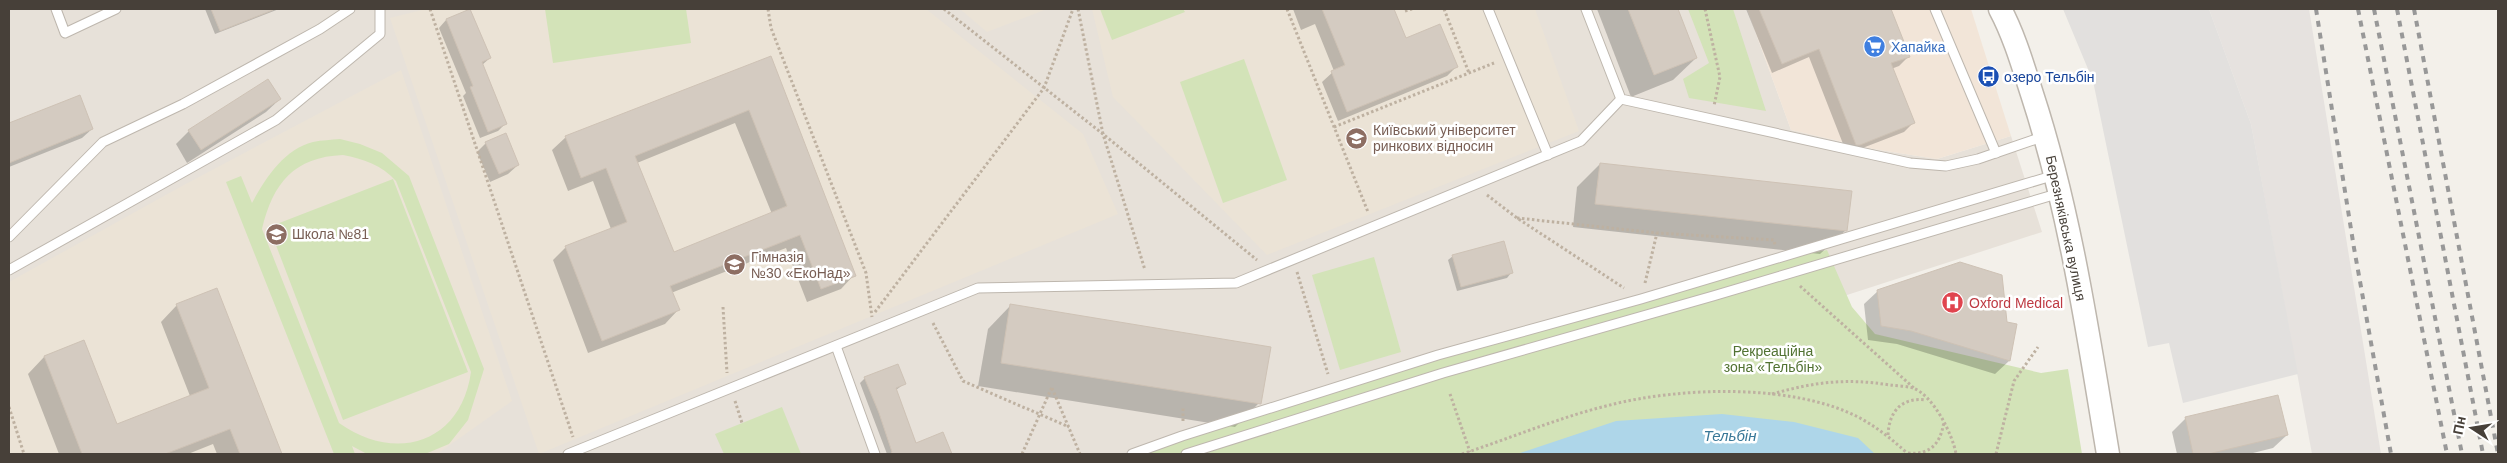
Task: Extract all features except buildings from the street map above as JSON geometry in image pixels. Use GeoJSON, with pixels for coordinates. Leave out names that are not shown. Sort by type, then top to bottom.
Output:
{"type":"FeatureCollection","features":[{"type":"Feature","properties":{"kind":"street","name":"Березняківська вулиця"},"geometry":{"type":"LineString","coordinates":[[2000,9],[2046,136],[2058,184],[2108,454]]}},
{"type":"Feature","properties":{"kind":"lane"},"geometry":{"type":"LineString","coordinates":[[56,9],[65,33],[116,9]]}},
{"type":"Feature","properties":{"kind":"lane"},"geometry":{"type":"LineString","coordinates":[[9,237],[103,142],[183,104],[320,29],[350,9]]}},
{"type":"Feature","properties":{"kind":"lane"},"geometry":{"type":"LineString","coordinates":[[9,270],[276,120],[380,34],[380,9]]}},
{"type":"Feature","properties":{"kind":"lane"},"geometry":{"type":"LineString","coordinates":[[1488,9],[1548,155]]}},
{"type":"Feature","properties":{"kind":"lane"},"geometry":{"type":"LineString","coordinates":[[1586,9],[1621,99]]}},
{"type":"Feature","properties":{"kind":"lane"},"geometry":{"type":"LineString","coordinates":[[1936,9],[1996,153]]}},
{"type":"Feature","properties":{"kind":"lane"},"geometry":{"type":"LineString","coordinates":[[573,452],[978,288],[1236,283],[1581,141],[1621,99]]}},
{"type":"Feature","properties":{"kind":"lane"},"geometry":{"type":"LineString","coordinates":[[1621,99],[1910,163],[1946,166],[1996,153],[2046,136]]}},
{"type":"Feature","properties":{"kind":"lane"},"geometry":{"type":"LineString","coordinates":[[1132,454],[1438,355],[1641,299],[1778,258],[2058,184]]}},
{"type":"Feature","properties":{"kind":"lane"},"geometry":{"type":"LineString","coordinates":[[1186,454],[1443,373],[1783,275],[2058,184]]}},
{"type":"Feature","properties":{"kind":"lane"},"geometry":{"type":"LineString","coordinates":[[836,346],[875,454]]}},
{"type":"Feature","properties":{"kind":"path"},"geometry":{"type":"LineString","coordinates":[[430,9],[573,452]]}},
{"type":"Feature","properties":{"kind":"path"},"geometry":{"type":"LineString","coordinates":[[768,9],[771,28],[866,273],[872,316],[876,329]]}},
{"type":"Feature","properties":{"kind":"path"},"geometry":{"type":"LineString","coordinates":[[944,9],[1103,134],[1269,270]]}},
{"type":"Feature","properties":{"kind":"path"},"geometry":{"type":"LineString","coordinates":[[872,316],[1044,88],[1073,9]]}},
{"type":"Feature","properties":{"kind":"path"},"geometry":{"type":"LineString","coordinates":[[1078,9],[1103,134],[1149,285]]}},
{"type":"Feature","properties":{"kind":"path"},"geometry":{"type":"LineString","coordinates":[[1287,9],[1373,227]]}},
{"type":"Feature","properties":{"kind":"path"},"geometry":{"type":"LineString","coordinates":[[1405,12],[1412,9]]}},
{"type":"Feature","properties":{"kind":"path"},"geometry":{"type":"LineString","coordinates":[[1444,9],[1469,73]]}},
{"type":"Feature","properties":{"kind":"path"},"geometry":{"type":"LineString","coordinates":[[1705,9],[1720,76],[1712,119]]}},
{"type":"Feature","properties":{"kind":"path"},"geometry":{"type":"LineString","coordinates":[[1334,127],[1508,58]]}},
{"type":"Feature","properties":{"kind":"path"},"geometry":{"type":"LineString","coordinates":[[1474,185],[1517,218],[1641,299],[1657,233]]}},
{"type":"Feature","properties":{"kind":"path"},"geometry":{"type":"LineString","coordinates":[[1517,218],[1657,233],[1774,240],[1778,258]]}},
{"type":"Feature","properties":{"kind":"path"},"geometry":{"type":"LineString","coordinates":[[1294,260],[1332,389]]}},
{"type":"Feature","properties":{"kind":"path"},"geometry":{"type":"LineString","coordinates":[[1783,275],[1808,291],[1936,408],[1944,421],[1956,454]]}},
{"type":"Feature","properties":{"kind":"path"},"geometry":{"type":"LineString","coordinates":[[723,307],[727,376],[742,423]]}},
{"type":"Feature","properties":{"kind":"path"},"geometry":{"type":"LineString","coordinates":[[926,309],[963,381],[1070,427]]}},
{"type":"Feature","properties":{"kind":"path"},"geometry":{"type":"LineString","coordinates":[[1996,454],[2014,381],[2038,346]]}},
{"type":"Feature","properties":{"kind":"path"},"geometry":{"type":"LineString","coordinates":[[1770,394],[1814,383],[1860,380],[1915,389]]}},
{"type":"Feature","properties":{"kind":"path"},"geometry":{"type":"LineString","coordinates":[[1022,454],[1052,387],[1080,454]]}},
{"type":"Feature","properties":{"kind":"path"},"geometry":{"type":"LineString","coordinates":[[1462,454],[1610,405],[1685,394],[1723,392],[1770,394],[1801,398],[1831,406],[1859,417],[1888,435],[1908,454],[1924,453],[1933,448],[1939,441],[1944,421]]}},
{"type":"Feature","properties":{"kind":"path"},"geometry":{"type":"LineString","coordinates":[[1450,394],[1470,452]]}},
{"type":"Feature","properties":{"kind":"path"},"geometry":{"type":"LineString","coordinates":[[1888,435],[1890,419],[1899,406],[1908,400],[1927,400]]}},
{"type":"Feature","properties":{"kind":"path"},"geometry":{"type":"LineString","coordinates":[[9,406],[24,454]]}},
{"type":"Feature","properties":{"kind":"shaded area"},"geometry":{"type":"Polygon","coordinates":[[[9,9],[1747,9],[1791,130],[1873,149],[1937,159],[2011,136],[2042,232],[1355,454],[9,454],[9,9]]]}},
{"type":"Feature","properties":{"kind":"shaded area","name":"Гімназія №30 «ЕкоНад»"},"geometry":{"type":"Polygon","coordinates":[[[426,9],[926,9],[1083,134],[1118,214],[539,454],[390,18],[426,9]]]}},
{"type":"Feature","properties":{"kind":"shaded area"},"geometry":{"type":"Polygon","coordinates":[[[960,9],[1047,9],[987,32],[960,9]]]}},
{"type":"Feature","properties":{"kind":"shaded area","name":"Київський університет ринкових відносин"},"geometry":{"type":"Polygon","coordinates":[[[1092,9],[1535,9],[1579,131],[1267,255],[1113,97],[1092,9]]]}},
{"type":"Feature","properties":{"kind":"shaded area"},"geometry":{"type":"Polygon","coordinates":[[[1747,9],[1971,9],[2011,136],[1937,159],[1873,149],[1791,130],[1747,9]]]}},
{"type":"Feature","properties":{"kind":"shaded area"},"geometry":{"type":"Polygon","coordinates":[[[2063,9],[2209,9],[2251,124],[2298,374],[2183,403],[2169,343],[2148,347],[2093,81],[2063,9]]]}},
{"type":"Feature","properties":{"kind":"shaded area"},"geometry":{"type":"Polygon","coordinates":[[[2209,9],[2309,9],[2381,454],[2312,454],[2251,124],[2209,9]]]}},
{"type":"Feature","properties":{"kind":"shaded area","name":"Школа №81"},"geometry":{"type":"Polygon","coordinates":[[[401,70],[512,401],[437,454],[9,454],[9,282],[182,186],[401,70]]]}},
{"type":"Feature","properties":{"kind":"green space"},"geometry":{"type":"Polygon","coordinates":[[[545,9],[686,9],[691,43],[553,63],[545,9]]]}},
{"type":"Feature","properties":{"kind":"green space"},"geometry":{"type":"Polygon","coordinates":[[[1100,9],[1183,9],[1185,12],[1112,40],[1100,9]]]}},
{"type":"Feature","properties":{"kind":"green space"},"geometry":{"type":"Polygon","coordinates":[[[1688,9],[1733,9],[1766,111],[1689,98],[1683,79],[1709,63],[1688,9]]]}},
{"type":"Feature","properties":{"kind":"green space"},"geometry":{"type":"Polygon","coordinates":[[[1244,59],[1287,180],[1223,203],[1180,82],[1244,59]]]}},
{"type":"Feature","properties":{"kind":"green space"},"geometry":{"type":"Polygon","coordinates":[[[340,139],[360,144],[382,153],[409,176],[484,369],[468,420],[449,444],[425,454],[367,454],[352,446],[355,454],[334,454],[226,182],[241,176],[252,203],[276,166],[293,151],[313,142],[340,139]],[[343,155],[311,161],[299,167],[288,176],[272,198],[262,229],[339,423],[360,435],[382,442],[403,443],[422,439],[440,430],[454,416],[465,397],[471,372],[396,181],[391,175],[378,167],[343,155]]]}},
{"type":"Feature","properties":{"kind":"green space"},"geometry":{"type":"Polygon","coordinates":[[[393,179],[468,372],[343,420],[269,227],[393,179]]]}},
{"type":"Feature","properties":{"kind":"green space","name":"Рекреаційна зона «Тельбін»"},"geometry":{"type":"Polygon","coordinates":[[[1827,250],[1852,307],[1875,334],[2041,373],[2068,369],[2082,454],[1137,454],[1328,392],[1761,264],[1827,250]]]}},
{"type":"Feature","properties":{"kind":"green space"},"geometry":{"type":"Polygon","coordinates":[[[1374,257],[1401,352],[1340,370],[1312,275],[1374,257]]]}},
{"type":"Feature","properties":{"kind":"green space"},"geometry":{"type":"Polygon","coordinates":[[[782,407],[801,454],[724,454],[715,434],[782,407]]]}},
{"type":"Feature","properties":{"kind":"water","name":"Тельбін"},"geometry":{"type":"Polygon","coordinates":[[[1722,414],[1794,422],[1858,438],[1875,454],[1517,454],[1616,421],[1722,414]]]}},
{"type":"Feature","properties":{"kind":"railway"},"geometry":{"type":"LineString","coordinates":[[2316,9],[2354,248],[2391,454]]}},
{"type":"Feature","properties":{"kind":"railway"},"geometry":{"type":"LineString","coordinates":[[2358,9],[2447,454]]}},
{"type":"Feature","properties":{"kind":"railway"},"geometry":{"type":"LineString","coordinates":[[2374,9],[2462,454]]}},
{"type":"Feature","properties":{"kind":"railway"},"geometry":{"type":"LineString","coordinates":[[2397,9],[2483,454]]}},
{"type":"Feature","properties":{"kind":"railway"},"geometry":{"type":"LineString","coordinates":[[2414,9],[2498,454]]}},
{"type":"Feature","properties":{"kind":"place","name":"Хапайка"},"geometry":{"type":"Point","coordinates":[1875,47]}},
{"type":"Feature","properties":{"kind":"place","name":"озеро Тельбін"},"geometry":{"type":"Point","coordinates":[1988,77]}},
{"type":"Feature","properties":{"kind":"place","name":"Київський університет ринкових відносин"},"geometry":{"type":"Point","coordinates":[1357,138]}},
{"type":"Feature","properties":{"kind":"place","name":"Школа №81"},"geometry":{"type":"Point","coordinates":[276,234]}},
{"type":"Feature","properties":{"kind":"place","name":"Гімназія №30 «ЕкоНад»"},"geometry":{"type":"Point","coordinates":[735,265]}},
{"type":"Feature","properties":{"kind":"place","name":"Oxford Medical"},"geometry":{"type":"Point","coordinates":[1953,303]}}]}
